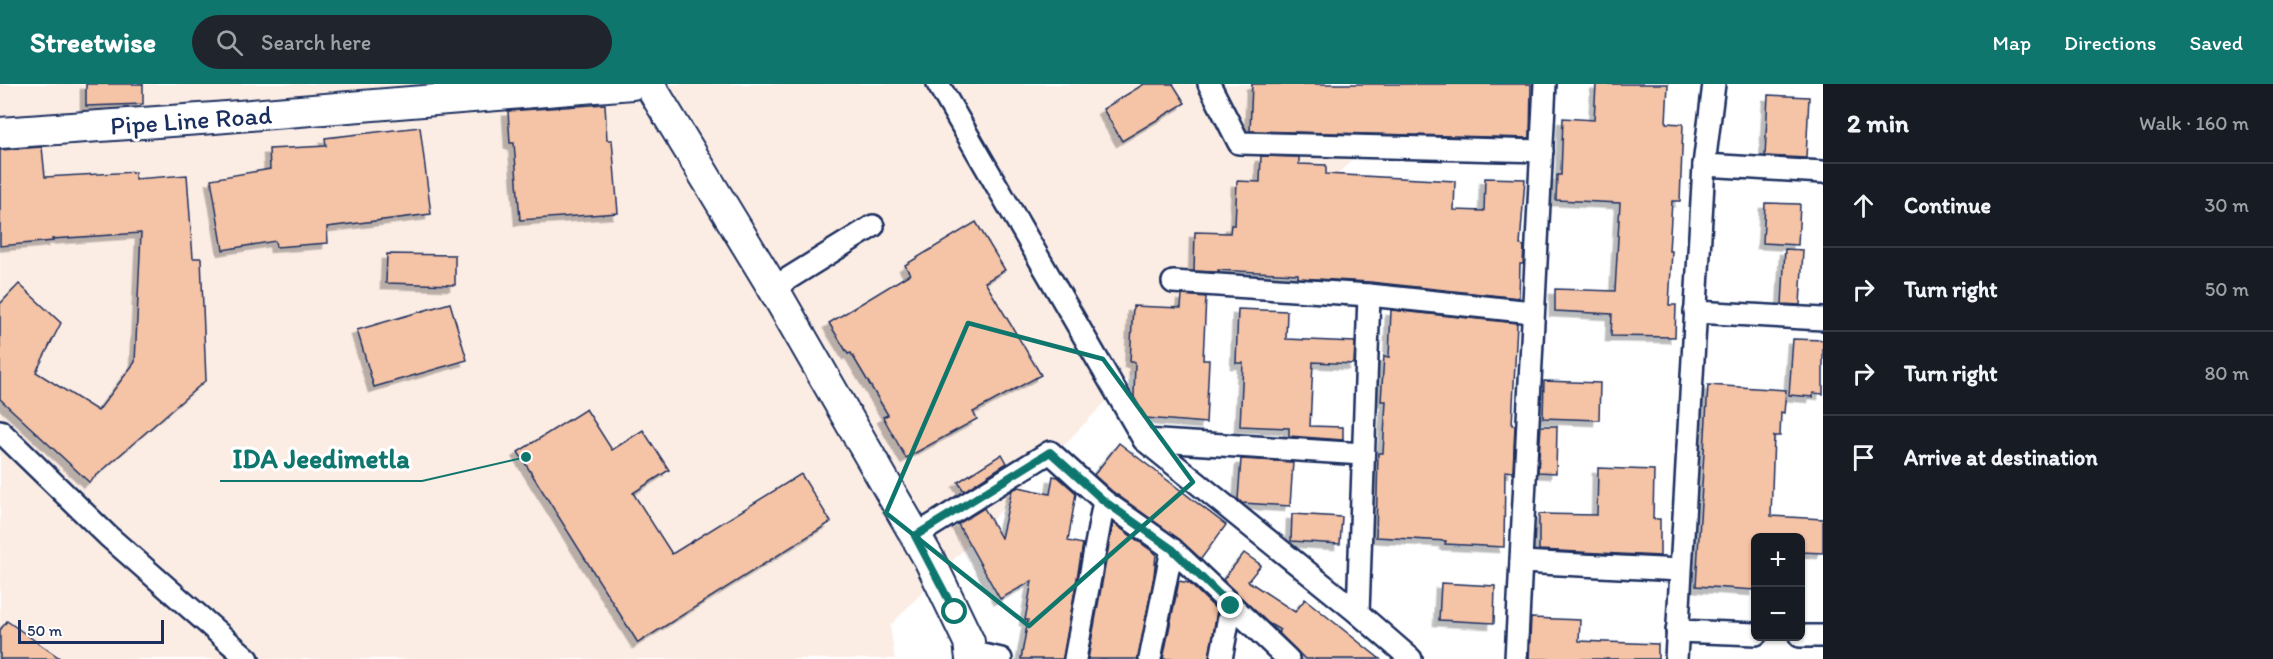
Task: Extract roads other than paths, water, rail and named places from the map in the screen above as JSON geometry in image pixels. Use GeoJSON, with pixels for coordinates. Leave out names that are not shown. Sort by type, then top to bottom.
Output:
{"type":"FeatureCollection","features":[{"type":"Feature","properties":{"kind":"street","name":"Pipe Line Road"},"geometry":{"type":"LineString","coordinates":[[0,133],[632,84]]}},
{"type":"Feature","properties":{"kind":"street"},"geometry":{"type":"LineString","coordinates":[[649,84],[773,288],[915,536],[969,642],[970,655],[1001,659]]}},
{"type":"Feature","properties":{"kind":"street"},"geometry":{"type":"LineString","coordinates":[[938,84],[1144,440],[1412,659]]}},
{"type":"Feature","properties":{"kind":"street"},"geometry":{"type":"LineString","coordinates":[[1209,84],[1239,143],[1542,151]]}},
{"type":"Feature","properties":{"kind":"street"},"geometry":{"type":"LineString","coordinates":[[1516,659],[1545,84]]}},
{"type":"Feature","properties":{"kind":"street"},"geometry":{"type":"LineString","coordinates":[[1676,659],[1704,165],[1714,84]]}},
{"type":"Feature","properties":{"kind":"street"},"geometry":{"type":"LineString","coordinates":[[1704,165],[1823,172]]}},
{"type":"Feature","properties":{"kind":"street"},"geometry":{"type":"LineString","coordinates":[[773,288],[873,226]]}},
{"type":"Feature","properties":{"kind":"street"},"geometry":{"type":"LineString","coordinates":[[1173,282],[1369,295],[1533,312]]}},
{"type":"Feature","properties":{"kind":"street"},"geometry":{"type":"LineString","coordinates":[[1358,613],[1369,295]]}},
{"type":"Feature","properties":{"kind":"street"},"geometry":{"type":"LineString","coordinates":[[1695,312],[1823,319]]}},
{"type":"Feature","properties":{"kind":"street"},"geometry":{"type":"LineString","coordinates":[[0,432],[108,536],[248,659]]}},
{"type":"Feature","properties":{"kind":"street"},"geometry":{"type":"LineString","coordinates":[[1144,440],[1363,454]]}},
{"type":"Feature","properties":{"kind":"street"},"geometry":{"type":"LineString","coordinates":[[915,536],[1050,452],[1104,501],[1172,549],[1288,659]]}},
{"type":"Feature","properties":{"kind":"street"},"geometry":{"type":"LineString","coordinates":[[1075,659],[1104,501]]}},
{"type":"Feature","properties":{"kind":"street"},"geometry":{"type":"LineString","coordinates":[[1150,659],[1172,549]]}},
{"type":"Feature","properties":{"kind":"street"},"geometry":{"type":"LineString","coordinates":[[1521,562],[1680,570]]}},
{"type":"Feature","properties":{"kind":"street"},"geometry":{"type":"LineString","coordinates":[[1221,659],[1231,606]]}},
{"type":"Feature","properties":{"kind":"street"},"geometry":{"type":"LineString","coordinates":[[1677,631],[1751,634]]}},
{"type":"Feature","properties":{"kind":"street"},"geometry":{"type":"LineString","coordinates":[[1805,636],[1823,636]]}},
{"type":"Feature","properties":{"kind":"place","name":"IDA Jeedimetla"},"geometry":{"type":"Point","coordinates":[526,457]}}]}
